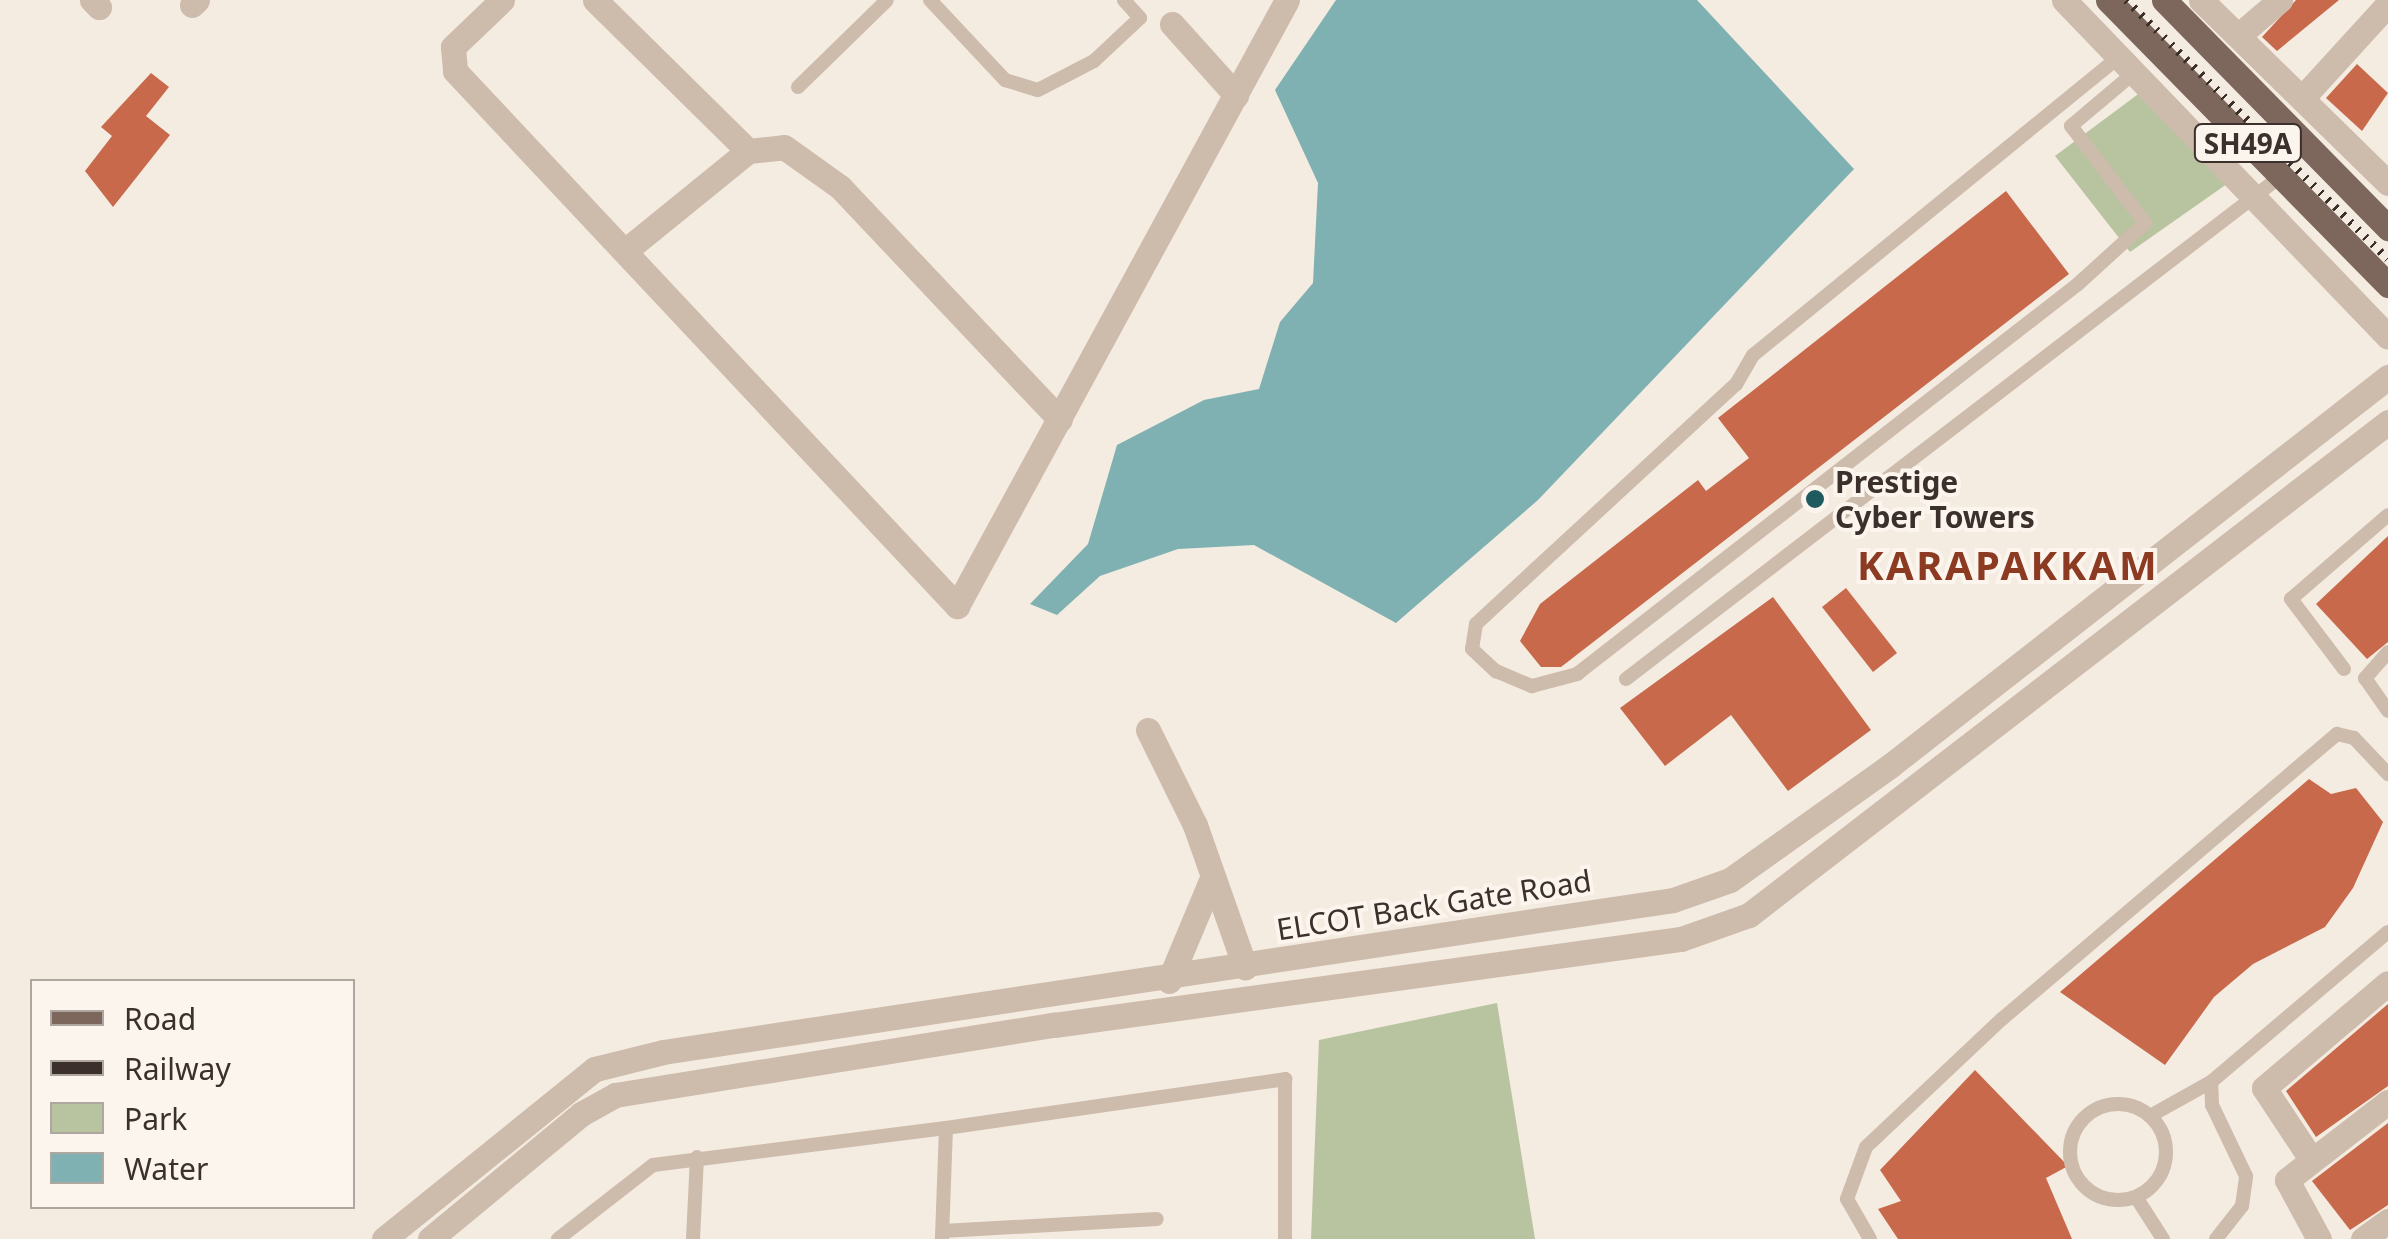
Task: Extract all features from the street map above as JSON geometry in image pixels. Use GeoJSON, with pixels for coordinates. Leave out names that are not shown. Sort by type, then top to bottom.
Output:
{"type":"FeatureCollection","features":[{"type":"Feature","properties":{"kind":"main road","name":"SH49A"},"geometry":{"type":"LineString","coordinates":[[2108,0],[2388,285]]}},
{"type":"Feature","properties":{"kind":"main road","name":"SH49A"},"geometry":{"type":"LineString","coordinates":[[2164,0],[2388,228]]}},
{"type":"Feature","properties":{"kind":"street"},"geometry":{"type":"LineString","coordinates":[[502,0],[452,47],[455,72],[957,606],[1287,0]]}},
{"type":"Feature","properties":{"kind":"street"},"geometry":{"type":"LineString","coordinates":[[595,0],[748,151]]}},
{"type":"Feature","properties":{"kind":"street"},"geometry":{"type":"LineString","coordinates":[[2064,0],[2249,197],[2388,336]]}},
{"type":"Feature","properties":{"kind":"street"},"geometry":{"type":"LineString","coordinates":[[2201,0],[2304,96],[2388,183]]}},
{"type":"Feature","properties":{"kind":"street"},"geometry":{"type":"LineString","coordinates":[[2239,36],[2280,0]]}},
{"type":"Feature","properties":{"kind":"street"},"geometry":{"type":"LineString","coordinates":[[2304,96],[2388,4]]}},
{"type":"Feature","properties":{"kind":"street"},"geometry":{"type":"LineString","coordinates":[[1172,24],[1236,95]]}},
{"type":"Feature","properties":{"kind":"street"},"geometry":{"type":"LineString","coordinates":[[625,251],[748,151],[784,146],[816,165],[1060,420]]}},
{"type":"Feature","properties":{"kind":"street","name":"ELCOT Back Gate Road"},"geometry":{"type":"LineString","coordinates":[[384,1239],[595,1068],[662,1052],[1168,981],[1672,900],[1730,880],[1891,765],[2388,376]]}},
{"type":"Feature","properties":{"kind":"street"},"geometry":{"type":"LineString","coordinates":[[430,1239],[524,1161],[615,1095],[1681,939],[1750,915],[2388,422]]}},
{"type":"Feature","properties":{"kind":"street"},"geometry":{"type":"LineString","coordinates":[[1148,730],[1212,878],[1245,967]]}},
{"type":"Feature","properties":{"kind":"street"},"geometry":{"type":"LineString","coordinates":[[1168,981],[1212,878]]}},
{"type":"Feature","properties":{"kind":"street"},"geometry":{"type":"LineString","coordinates":[[1478,930],[1479,966]]}},
{"type":"Feature","properties":{"kind":"street"},"geometry":{"type":"LineString","coordinates":[[2310,1158],[2264,1088],[2388,983]]}},
{"type":"Feature","properties":{"kind":"street"},"geometry":{"type":"LineString","coordinates":[[2319,1239],[2287,1180],[2310,1158],[2388,1102]]}},
{"type":"Feature","properties":{"kind":"street"},"geometry":{"type":"LineString","coordinates":[[505,1138],[524,1161]]}},
{"type":"Feature","properties":{"kind":"street"},"geometry":{"type":"LineString","coordinates":[[2363,1239],[2388,1221]]}},
{"type":"Feature","properties":{"kind":"lane"},"geometry":{"type":"LineString","coordinates":[[798,87],[887,0]]}},
{"type":"Feature","properties":{"kind":"lane"},"geometry":{"type":"LineString","coordinates":[[930,0],[1006,80],[1038,90],[1094,61],[1140,18],[1124,0]]}},
{"type":"Feature","properties":{"kind":"lane"},"geometry":{"type":"LineString","coordinates":[[2127,65],[2072,126],[2145,223],[2078,284],[1577,674],[1532,686],[1496,671],[1472,649],[1476,624],[1736,384],[1753,355],[2127,65]]}},
{"type":"Feature","properties":{"kind":"lane"},"geometry":{"type":"LineString","coordinates":[[1626,679],[2281,176]]}},
{"type":"Feature","properties":{"kind":"lane"},"geometry":{"type":"LineString","coordinates":[[2344,668],[2291,598],[2388,515]]}},
{"type":"Feature","properties":{"kind":"lane"},"geometry":{"type":"LineString","coordinates":[[2388,652],[2365,678],[2388,712]]}},
{"type":"Feature","properties":{"kind":"lane"},"geometry":{"type":"LineString","coordinates":[[1870,1239],[1847,1199],[1866,1147],[2002,1019],[2337,734],[2354,738],[2388,774]]}},
{"type":"Feature","properties":{"kind":"lane"},"geometry":{"type":"LineString","coordinates":[[2136,1197],[2100,1197],[2084,1187],[2069,1153],[2082,1118],[2098,1108],[2116,1104],[2150,1116],[2212,1082],[2388,932]]}},
{"type":"Feature","properties":{"kind":"lane"},"geometry":{"type":"LineString","coordinates":[[558,1239],[636,1175],[696,1157],[946,1128],[1286,1079],[1285,1239]]}},
{"type":"Feature","properties":{"kind":"lane"},"geometry":{"type":"LineString","coordinates":[[2212,1082],[2212,1105],[2246,1176],[2242,1206],[2216,1239]]}},
{"type":"Feature","properties":{"kind":"lane"},"geometry":{"type":"LineString","coordinates":[[2136,1197],[2166,1160],[2150,1116]]}},
{"type":"Feature","properties":{"kind":"lane"},"geometry":{"type":"LineString","coordinates":[[946,1128],[942,1235],[1158,1219]]}},
{"type":"Feature","properties":{"kind":"lane"},"geometry":{"type":"LineString","coordinates":[[693,1239],[696,1157]]}},
{"type":"Feature","properties":{"kind":"lane"},"geometry":{"type":"LineString","coordinates":[[2136,1197],[2163,1239]]}},
{"type":"Feature","properties":{"kind":"green space"},"geometry":{"type":"Polygon","coordinates":[[[2145,89],[2234,179],[2130,252],[2055,156],[2145,89]]]}},
{"type":"Feature","properties":{"kind":"green space"},"geometry":{"type":"Polygon","coordinates":[[[1497,1003],[1535,1239],[1311,1239],[1319,1040],[1497,1003]]]}},
{"type":"Feature","properties":{"kind":"water"},"geometry":{"type":"Polygon","coordinates":[[[1336,0],[1697,0],[1854,169],[1538,500],[1396,623],[1254,545],[1178,549],[1100,576],[1057,615],[1030,604],[1088,544],[1117,445],[1204,400],[1259,389],[1280,322],[1313,283],[1318,183],[1275,90],[1336,0]]]}},
{"type":"Feature","properties":{"kind":"building"},"geometry":{"type":"Polygon","coordinates":[[[2296,0],[2339,0],[2277,51],[2262,37],[2296,0]]]}},
{"type":"Feature","properties":{"kind":"building"},"geometry":{"type":"Polygon","coordinates":[[[2357,64],[2388,93],[2362,131],[2326,98],[2357,64]]]}},
{"type":"Feature","properties":{"kind":"building"},"geometry":{"type":"Polygon","coordinates":[[[151,73],[169,87],[146,116],[170,135],[113,207],[85,171],[112,136],[101,127],[151,73]]]}},
{"type":"Feature","properties":{"kind":"building"},"geometry":{"type":"Polygon","coordinates":[[[2006,191],[2069,274],[1561,667],[1541,667],[1520,641],[1540,604],[1698,480],[1706,491],[1749,458],[1718,418],[2006,191]]]}},
{"type":"Feature","properties":{"kind":"building"},"geometry":{"type":"Polygon","coordinates":[[[2388,536],[2388,642],[2367,659],[2316,604],[2388,536]]]}},
{"type":"Feature","properties":{"kind":"building"},"geometry":{"type":"Polygon","coordinates":[[[1846,588],[1897,653],[1873,672],[1822,607],[1846,588]]]}},
{"type":"Feature","properties":{"kind":"building"},"geometry":{"type":"Polygon","coordinates":[[[1773,597],[1871,730],[1788,791],[1731,715],[1665,766],[1620,708],[1773,597]]]}},
{"type":"Feature","properties":{"kind":"building"},"geometry":{"type":"Polygon","coordinates":[[[2309,779],[2331,794],[2356,788],[2383,822],[2353,888],[2325,927],[2253,964],[2214,997],[2165,1065],[2060,992],[2309,779]]]}},
{"type":"Feature","properties":{"kind":"building"},"geometry":{"type":"Polygon","coordinates":[[[2388,1004],[2388,1086],[2316,1137],[2286,1091],[2388,1004]]]}},
{"type":"Feature","properties":{"kind":"building"},"geometry":{"type":"Polygon","coordinates":[[[1975,1070],[2068,1166],[2046,1178],[2072,1239],[1898,1239],[1878,1209],[1901,1201],[1880,1170],[1975,1070]]]}},
{"type":"Feature","properties":{"kind":"building"},"geometry":{"type":"Polygon","coordinates":[[[2388,1123],[2388,1205],[2350,1230],[2312,1181],[2388,1123]]]}},
{"type":"Feature","properties":{"kind":"railway"},"geometry":{"type":"LineString","coordinates":[[2126,0],[2388,259]]}},
{"type":"Feature","properties":{"kind":"place","name":"Prestige Cyber Towers"},"geometry":{"type":"Point","coordinates":[1815,499]}},
{"type":"Feature","properties":{"kind":"district","name":"KARAPAKKAM"},"geometry":{"type":"Point","coordinates":[2008,565]}}]}
